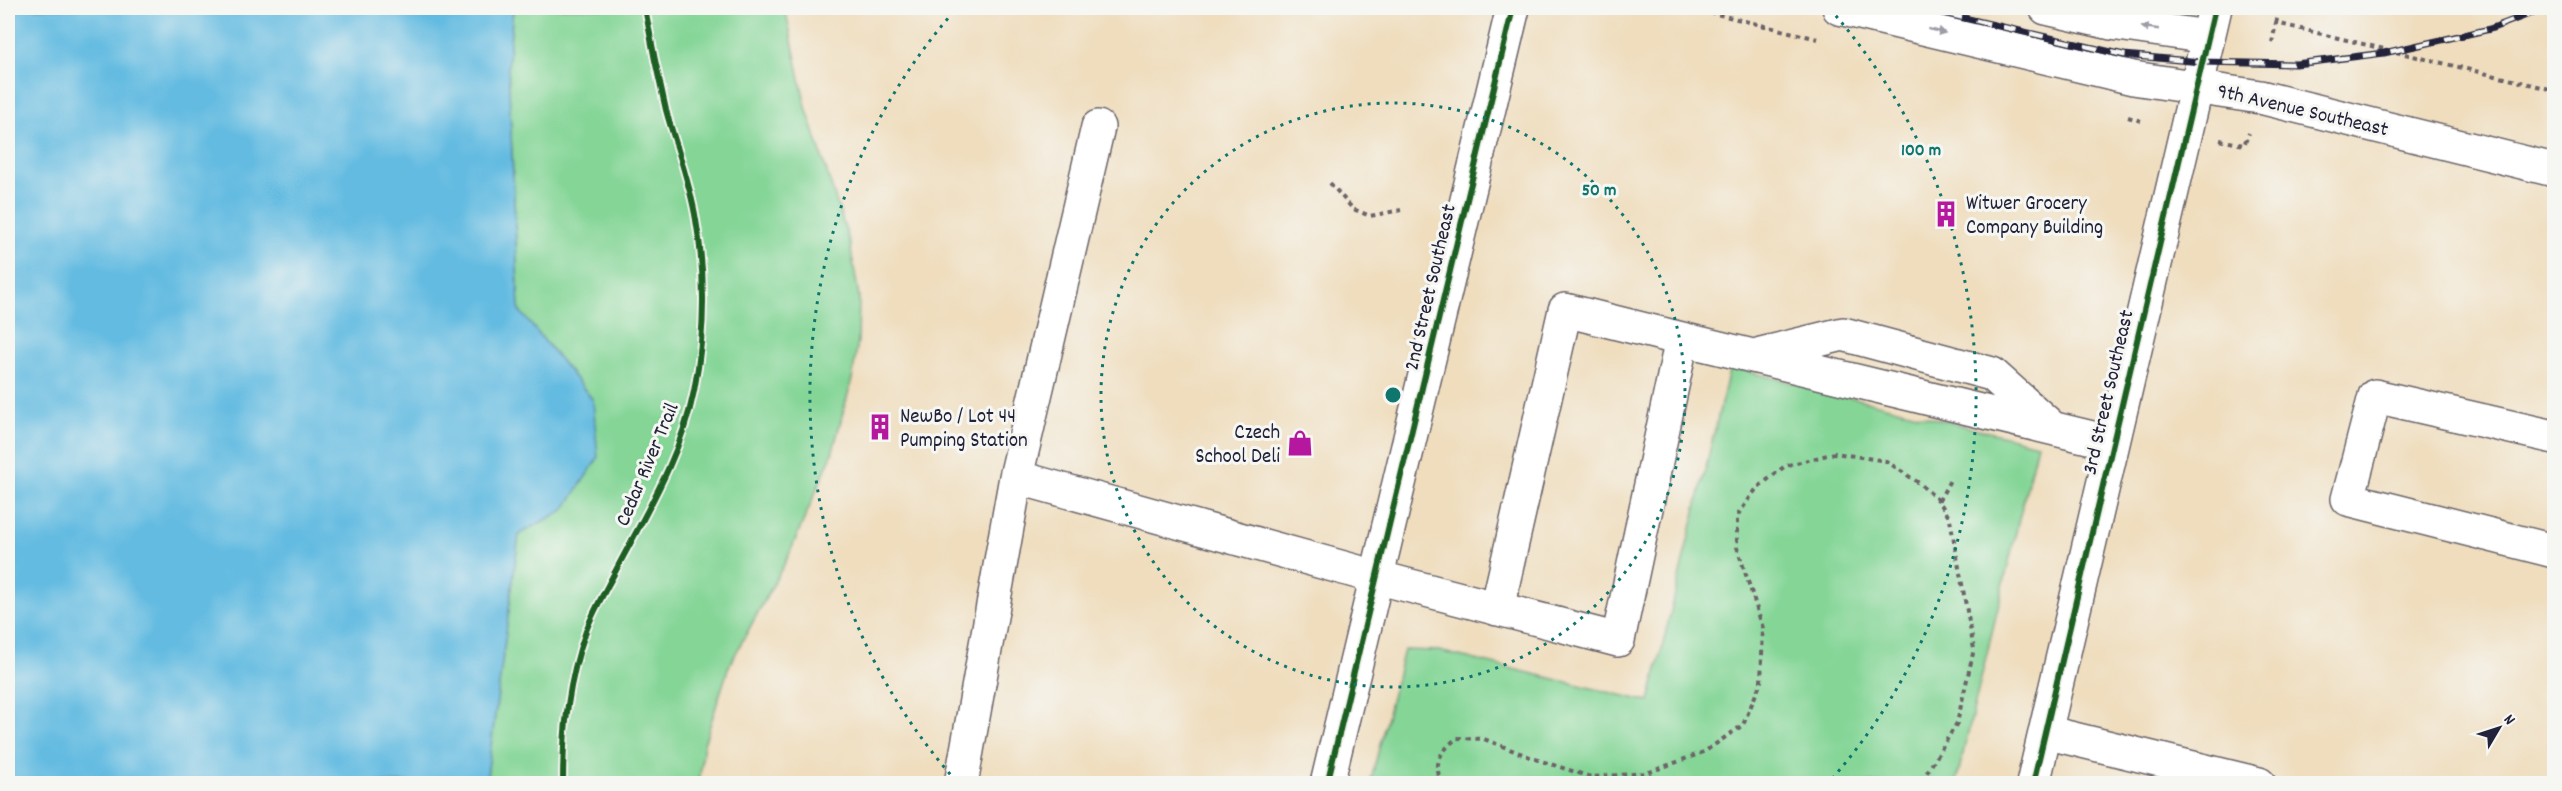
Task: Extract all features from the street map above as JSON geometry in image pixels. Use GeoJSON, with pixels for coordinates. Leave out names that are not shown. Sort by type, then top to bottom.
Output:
{"type":"FeatureCollection","features":[{"type":"Feature","properties":{"kind":"street","name":"2nd Street Southeast"},"geometry":{"type":"LineString","coordinates":[[1327,783],[1513,8]]}},
{"type":"Feature","properties":{"kind":"street","name":"9th Avenue Southeast"},"geometry":{"type":"LineString","coordinates":[[1839,8],[2133,78],[2196,86],[2306,108],[2554,170]]}},
{"type":"Feature","properties":{"kind":"street"},"geometry":{"type":"LineString","coordinates":[[2046,8],[2111,23],[2211,22]]}},
{"type":"Feature","properties":{"kind":"street","name":"3rd Street Southeast"},"geometry":{"type":"LineString","coordinates":[[2033,783],[2211,22]]}},
{"type":"Feature","properties":{"kind":"street"},"geometry":{"type":"LineString","coordinates":[[961,783],[1017,477],[1098,127]]}},
{"type":"Feature","properties":{"kind":"street"},"geometry":{"type":"LineString","coordinates":[[1497,609],[1566,310],[2112,443]]}},
{"type":"Feature","properties":{"kind":"street"},"geometry":{"type":"LineString","coordinates":[[1017,477],[1376,578],[1618,640],[1682,339]]}},
{"type":"Feature","properties":{"kind":"street"},"geometry":{"type":"LineString","coordinates":[[2554,437],[2375,396],[2348,499],[2554,550]]}},
{"type":"Feature","properties":{"kind":"street"},"geometry":{"type":"LineString","coordinates":[[2045,732],[2259,783]]}},
{"type":"Feature","properties":{"kind":"path"},"geometry":{"type":"LineString","coordinates":[[2272,43],[2280,8]]}},
{"type":"Feature","properties":{"kind":"path"},"geometry":{"type":"LineString","coordinates":[[2276,23],[2554,90]]}},
{"type":"Feature","properties":{"kind":"path"},"geometry":{"type":"LineString","coordinates":[[2124,115],[2145,122]]}},
{"type":"Feature","properties":{"kind":"path"},"geometry":{"type":"LineString","coordinates":[[2220,140],[2244,145],[2252,124]]}},
{"type":"Feature","properties":{"kind":"path"},"geometry":{"type":"LineString","coordinates":[[1330,183],[1353,208],[1370,216],[1401,210]]}},
{"type":"Feature","properties":{"kind":"path"},"geometry":{"type":"LineString","coordinates":[[1442,783],[1437,773],[1442,751],[1457,738],[1484,739],[1591,777],[1647,773],[1704,752],[1743,725],[1761,682],[1763,628],[1737,547],[1737,516],[1757,488],[1785,466],[1834,453],[1886,461],[1919,483],[1939,501],[1950,519],[1974,649],[1957,723],[1920,783]]}},
{"type":"Feature","properties":{"kind":"path"},"geometry":{"type":"LineString","coordinates":[[1939,501],[1951,478]]}},
{"type":"Feature","properties":{"kind":"green space"},"geometry":{"type":"Polygon","coordinates":[[[513,8],[785,8],[806,107],[850,244],[859,297],[858,341],[852,379],[832,454],[788,557],[729,666],[704,744],[699,783],[486,784],[519,534],[564,510],[593,400],[519,310],[508,66],[513,8]]]}},
{"type":"Feature","properties":{"kind":"green space"},"geometry":{"type":"Polygon","coordinates":[[[1730,367],[2037,444],[1956,783],[1370,784],[1404,650],[1439,651],[1649,702],[1730,367]]]}},
{"type":"Feature","properties":{"kind":"water"},"geometry":{"type":"Polygon","coordinates":[[[8,8],[513,8],[508,66],[519,310],[593,400],[598,458],[564,510],[519,534],[486,783],[8,783],[8,8]]]}},
{"type":"Feature","properties":{"kind":"railway"},"geometry":{"type":"LineString","coordinates":[[1921,8],[2124,55],[2201,62],[2296,64],[2384,53],[2490,29],[2545,8]]}},
{"type":"Feature","properties":{"kind":"cycle path","name":"Cedar River Trail"},"geometry":{"type":"LineString","coordinates":[[563,784],[568,706],[575,669],[586,631],[671,463],[688,415],[698,370],[703,284],[696,220],[687,178],[666,110],[645,8]]}},
{"type":"Feature","properties":{"kind":"cycle path"},"geometry":{"type":"LineString","coordinates":[[1327,784],[1513,8]]}},
{"type":"Feature","properties":{"kind":"cycle path"},"geometry":{"type":"LineString","coordinates":[[2033,784],[2215,8]]}},
{"type":"Feature","properties":{"kind":"place","name":"Witwer Grocery Company Building"},"geometry":{"type":"Point","coordinates":[1946,214]}},
{"type":"Feature","properties":{"kind":"place","name":"NewBo / Lot 44 Pumping Station"},"geometry":{"type":"Point","coordinates":[880,427]}},
{"type":"Feature","properties":{"kind":"place","name":"Czech School Deli"},"geometry":{"type":"Point","coordinates":[1300,443]}}]}
